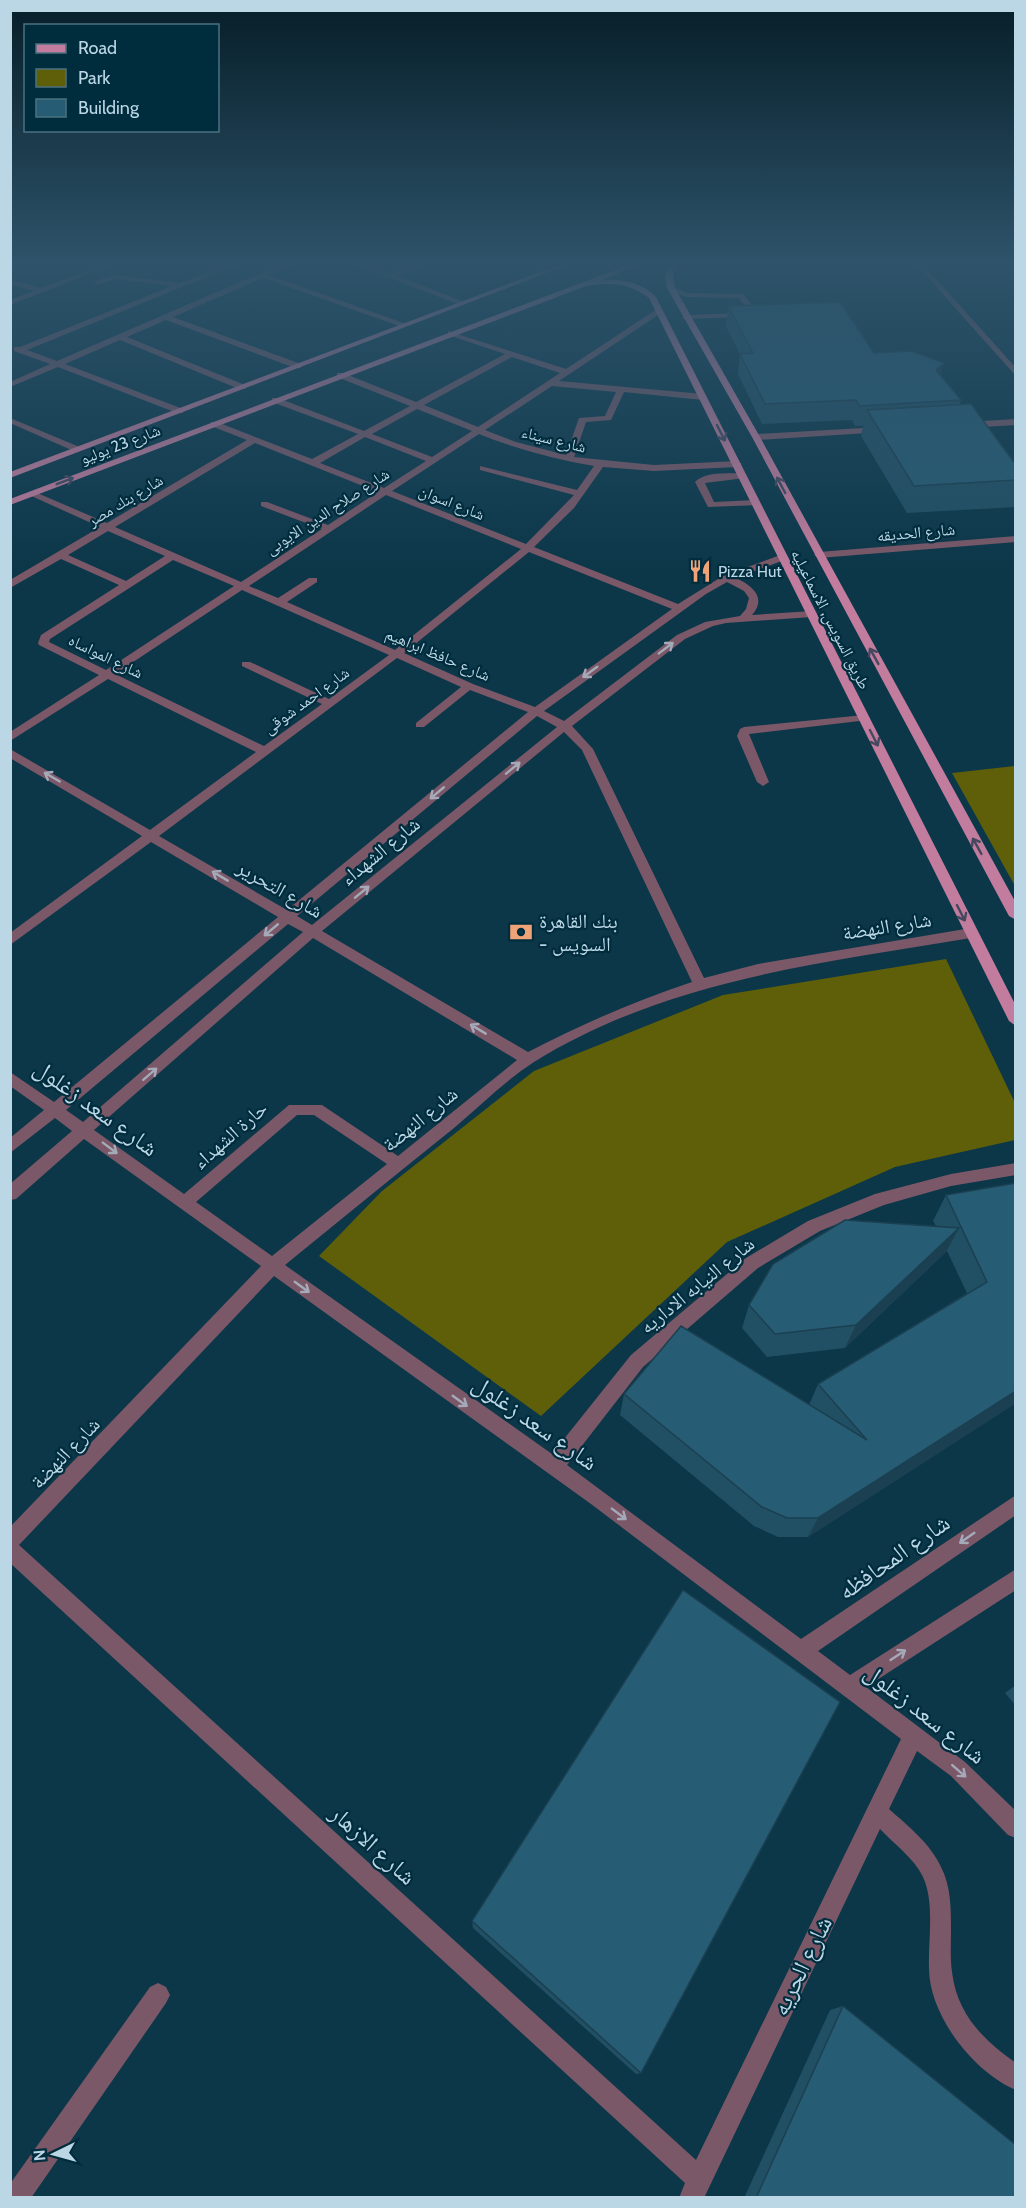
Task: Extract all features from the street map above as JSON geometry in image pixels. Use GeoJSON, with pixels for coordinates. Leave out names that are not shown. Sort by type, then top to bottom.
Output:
{"type":"FeatureCollection","features":[{"type":"Feature","properties":{"kind":"main road","name":"شارع 23 يوليو"},"geometry":{"type":"LineString","coordinates":[[10,475],[303,364]]}},
{"type":"Feature","properties":{"kind":"main road"},"geometry":{"type":"LineString","coordinates":[[298,366],[317,364]]}},
{"type":"Feature","properties":{"kind":"main road"},"geometry":{"type":"LineString","coordinates":[[340,375],[349,367],[348,364]]}},
{"type":"Feature","properties":{"kind":"main road","name":"شارع 23 يوليو"},"geometry":{"type":"LineString","coordinates":[[10,502],[369,364]]}},
{"type":"Feature","properties":{"kind":"main road","name":"طريق السويس, الاسماعيليه"},"geometry":{"type":"LineString","coordinates":[[687,364],[1016,1021]]}},
{"type":"Feature","properties":{"kind":"main road","name":"طريق السويس, الاسماعيليه"},"geometry":{"type":"LineString","coordinates":[[713,364],[756,437],[1016,916]]}},
{"type":"Feature","properties":{"kind":"street"},"geometry":{"type":"LineString","coordinates":[[10,385],[57,364]]}},
{"type":"Feature","properties":{"kind":"street"},"geometry":{"type":"LineString","coordinates":[[57,364],[180,411]]}},
{"type":"Feature","properties":{"kind":"street"},"geometry":{"type":"LineString","coordinates":[[186,364],[242,387]]}},
{"type":"Feature","properties":{"kind":"street"},"geometry":{"type":"LineString","coordinates":[[293,364],[298,366]]}},
{"type":"Feature","properties":{"kind":"street"},"geometry":{"type":"LineString","coordinates":[[312,463],[492,364]]}},
{"type":"Feature","properties":{"kind":"street"},"geometry":{"type":"LineString","coordinates":[[542,364],[566,372]]}},
{"type":"Feature","properties":{"kind":"street","name":"شارع صلاح الدين الايوبى"},"geometry":{"type":"LineString","coordinates":[[10,738],[578,364]]}},
{"type":"Feature","properties":{"kind":"street","name":"شارع سيناء"},"geometry":{"type":"LineString","coordinates":[[340,375],[513,444],[568,459],[600,464],[663,468],[737,464]]}},
{"type":"Feature","properties":{"kind":"street"},"geometry":{"type":"LineString","coordinates":[[550,383],[703,397]]}},
{"type":"Feature","properties":{"kind":"street"},"geometry":{"type":"LineString","coordinates":[[568,459],[582,420],[608,418],[621,390]]}},
{"type":"Feature","properties":{"kind":"street"},"geometry":{"type":"LineString","coordinates":[[275,400],[433,460]]}},
{"type":"Feature","properties":{"kind":"street"},"geometry":{"type":"LineString","coordinates":[[10,420],[79,450]]}},
{"type":"Feature","properties":{"kind":"street"},"geometry":{"type":"LineString","coordinates":[[956,426],[1016,422]]}},
{"type":"Feature","properties":{"kind":"street","name":"شارع اسوان"},"geometry":{"type":"LineString","coordinates":[[214,424],[679,608]]}},
{"type":"Feature","properties":{"kind":"street"},"geometry":{"type":"LineString","coordinates":[[756,437],[886,429]]}},
{"type":"Feature","properties":{"kind":"street","name":"شارع بنك مصر"},"geometry":{"type":"LineString","coordinates":[[10,585],[254,440]]}},
{"type":"Feature","properties":{"kind":"street","name":"شارع احمد شوقى"},"geometry":{"type":"LineString","coordinates":[[10,940],[395,655],[528,548],[580,494],[600,464]]}},
{"type":"Feature","properties":{"kind":"street"},"geometry":{"type":"LineString","coordinates":[[483,468],[580,494]]}},
{"type":"Feature","properties":{"kind":"street"},"geometry":{"type":"LineString","coordinates":[[742,476],[705,478],[700,482],[711,505],[756,503]]}},
{"type":"Feature","properties":{"kind":"street","name":"شارع حافظ ابراهيم"},"geometry":{"type":"LineString","coordinates":[[32,494],[395,655],[469,687],[536,711],[565,726],[592,758],[700,984]]}},
{"type":"Feature","properties":{"kind":"street"},"geometry":{"type":"LineString","coordinates":[[264,504],[328,528]]}},
{"type":"Feature","properties":{"kind":"street","name":"شارع الحديقه"},"geometry":{"type":"LineString","coordinates":[[819,555],[1016,538]]}},
{"type":"Feature","properties":{"kind":"street"},"geometry":{"type":"LineString","coordinates":[[61,555],[126,585]]}},
{"type":"Feature","properties":{"kind":"street","name":"شارع المواساه"},"geometry":{"type":"LineString","coordinates":[[172,556],[43,640],[46,645],[264,751]]}},
{"type":"Feature","properties":{"kind":"street","name":"شارع الشهداء"},"geometry":{"type":"LineString","coordinates":[[10,1147],[536,711],[679,608],[727,578],[783,557]]}},
{"type":"Feature","properties":{"kind":"street"},"geometry":{"type":"LineString","coordinates":[[727,578],[741,584],[751,592],[755,601],[753,610],[744,617]]}},
{"type":"Feature","properties":{"kind":"street"},"geometry":{"type":"LineString","coordinates":[[278,603],[313,580]]}},
{"type":"Feature","properties":{"kind":"street","name":"شارع الشهداء"},"geometry":{"type":"LineString","coordinates":[[10,1194],[313,931],[565,726],[681,637],[709,624],[744,617],[812,614]]}},
{"type":"Feature","properties":{"kind":"street"},"geometry":{"type":"LineString","coordinates":[[246,664],[329,703]]}},
{"type":"Feature","properties":{"kind":"street"},"geometry":{"type":"LineString","coordinates":[[420,725],[469,687]]}},
{"type":"Feature","properties":{"kind":"street"},"geometry":{"type":"LineString","coordinates":[[763,782],[743,736],[744,731],[864,718]]}},
{"type":"Feature","properties":{"kind":"street","name":"شارع التحرير"},"geometry":{"type":"LineString","coordinates":[[10,753],[528,1059]]}},
{"type":"Feature","properties":{"kind":"street","name":"شارع النهضة"},"geometry":{"type":"LineString","coordinates":[[10,1540],[272,1266],[528,1059],[584,1029],[641,1004],[700,984],[759,969],[971,933]]}},
{"type":"Feature","properties":{"kind":"street","name":"شارع سعد زغلول"},"geometry":{"type":"LineString","coordinates":[[10,1078],[86,1130],[184,1203],[598,1498],[914,1734],[926,1746],[958,1769],[1016,1827]]}},
{"type":"Feature","properties":{"kind":"street","name":"حارة الشهداء"},"geometry":{"type":"LineString","coordinates":[[184,1203],[294,1109],[317,1109],[398,1164]]}},
{"type":"Feature","properties":{"kind":"street","name":"شارع النيابه الاداريه"},"geometry":{"type":"LineString","coordinates":[[553,1468],[637,1361],[752,1263],[814,1226],[881,1199],[951,1180],[1016,1169]]}},
{"type":"Feature","properties":{"kind":"street","name":"شارع المحافظه"},"geometry":{"type":"LineString","coordinates":[[801,1651],[1016,1504]]}},
{"type":"Feature","properties":{"kind":"street","name":"شارع الازهار"},"geometry":{"type":"LineString","coordinates":[[10,1550],[695,2189]]}},
{"type":"Feature","properties":{"kind":"street"},"geometry":{"type":"LineString","coordinates":[[849,1687],[1016,1578]]}},
{"type":"Feature","properties":{"kind":"street","name":"شارع الحريه"},"geometry":{"type":"LineString","coordinates":[[695,2189],[914,1734]]}},
{"type":"Feature","properties":{"kind":"street"},"geometry":{"type":"LineString","coordinates":[[876,1811],[919,1852],[933,1873],[940,1902],[940,1972],[948,2001],[962,2030],[981,2053],[1016,2078]]}},
{"type":"Feature","properties":{"kind":"street"},"geometry":{"type":"LineString","coordinates":[[16,2198],[158,1995]]}},
{"type":"Feature","properties":{"kind":"green space"},"geometry":{"type":"Polygon","coordinates":[[[1016,766],[1015,886],[952,773],[1016,766]]]}},
{"type":"Feature","properties":{"kind":"green space"},"geometry":{"type":"Polygon","coordinates":[[[946,959],[1015,1103],[1015,1140],[895,1167],[727,1242],[541,1416],[319,1256],[382,1191],[534,1071],[723,995],[946,959]]]}},
{"type":"Feature","properties":{"kind":"building"},"geometry":{"type":"Polygon","coordinates":[[[745,364],[943,364],[936,370],[961,400],[859,406],[856,400],[765,404],[745,364]]]}},
{"type":"Feature","properties":{"kind":"building"},"geometry":{"type":"Polygon","coordinates":[[[971,404],[1016,465],[1016,480],[914,486],[867,410],[971,404]]]}},
{"type":"Feature","properties":{"kind":"building"},"geometry":{"type":"Polygon","coordinates":[[[1016,1183],[1016,1391],[818,1518],[787,1518],[762,1507],[624,1394],[681,1326],[867,1440],[818,1384],[987,1282],[946,1195],[1016,1183]]]}},
{"type":"Feature","properties":{"kind":"building"},"geometry":{"type":"Polygon","coordinates":[[[845,1220],[959,1228],[856,1325],[775,1334],[749,1305],[773,1264],[845,1220]]]}},
{"type":"Feature","properties":{"kind":"building"},"geometry":{"type":"Polygon","coordinates":[[[683,1590],[840,1702],[641,2073],[472,1921],[683,1590]]]}},
{"type":"Feature","properties":{"kind":"building"},"geometry":{"type":"Polygon","coordinates":[[[843,2006],[1016,2145],[1016,2198],[756,2198],[843,2006]]]}},
{"type":"Feature","properties":{"kind":"place","name":"Pizza Hut"},"geometry":{"type":"Point","coordinates":[700,571]}},
{"type":"Feature","properties":{"kind":"place","name":"بنك القاهرة - السويس"},"geometry":{"type":"Point","coordinates":[521,932]}}]}
